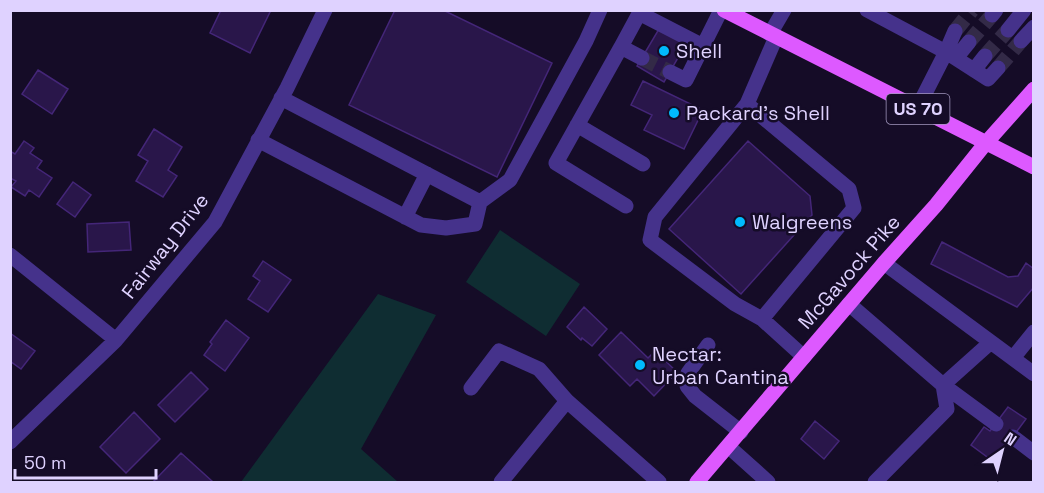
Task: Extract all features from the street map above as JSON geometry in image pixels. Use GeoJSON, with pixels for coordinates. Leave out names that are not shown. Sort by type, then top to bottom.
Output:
{"type":"FeatureCollection","features":[{"type":"Feature","properties":{"kind":"main road","name":"US 70"},"geometry":{"type":"LineString","coordinates":[[722,10],[1034,167]]}},
{"type":"Feature","properties":{"kind":"main road","name":"McGavock Pike"},"geometry":{"type":"LineString","coordinates":[[698,483],[1034,89]]}},
{"type":"Feature","properties":{"kind":"street","name":"Fairway Drive"},"geometry":{"type":"LineString","coordinates":[[10,442],[116,340],[215,222],[325,10]]}},
{"type":"Feature","properties":{"kind":"street"},"geometry":{"type":"LineString","coordinates":[[258,140],[421,225],[447,228],[475,224],[480,202],[510,180],[586,41],[600,10]]}},
{"type":"Feature","properties":{"kind":"street"},"geometry":{"type":"LineString","coordinates":[[670,72],[686,80],[722,10]]}},
{"type":"Feature","properties":{"kind":"street"},"geometry":{"type":"LineString","coordinates":[[784,10],[747,104],[655,217],[650,240],[735,304],[762,319],[804,357]]}},
{"type":"Feature","properties":{"kind":"street"},"geometry":{"type":"LineString","coordinates":[[867,10],[951,55],[988,79],[998,68]]}},
{"type":"Feature","properties":{"kind":"street"},"geometry":{"type":"LineString","coordinates":[[1008,30],[1024,10],[1034,18]]}},
{"type":"Feature","properties":{"kind":"street"},"geometry":{"type":"LineString","coordinates":[[626,206],[556,163],[640,12],[703,46]]}},
{"type":"Feature","properties":{"kind":"street"},"geometry":{"type":"LineString","coordinates":[[1021,41],[1034,27]]}},
{"type":"Feature","properties":{"kind":"street"},"geometry":{"type":"LineString","coordinates":[[951,55],[955,31]]}},
{"type":"Feature","properties":{"kind":"street"},"geometry":{"type":"LineString","coordinates":[[917,109],[951,55],[969,42]]}},
{"type":"Feature","properties":{"kind":"street"},"geometry":{"type":"LineString","coordinates":[[621,47],[642,58]]}},
{"type":"Feature","properties":{"kind":"street"},"geometry":{"type":"LineString","coordinates":[[974,70],[985,56]]}},
{"type":"Feature","properties":{"kind":"street"},"geometry":{"type":"LineString","coordinates":[[281,98],[480,202]]}},
{"type":"Feature","properties":{"kind":"street"},"geometry":{"type":"LineString","coordinates":[[747,104],[849,189],[854,208],[762,319]]}},
{"type":"Feature","properties":{"kind":"street"},"geometry":{"type":"LineString","coordinates":[[577,125],[643,164]]}},
{"type":"Feature","properties":{"kind":"street"},"geometry":{"type":"LineString","coordinates":[[405,217],[427,174]]}},
{"type":"Feature","properties":{"kind":"street"},"geometry":{"type":"LineString","coordinates":[[10,255],[116,340]]}},
{"type":"Feature","properties":{"kind":"street"},"geometry":{"type":"LineString","coordinates":[[884,263],[1034,374]]}},
{"type":"Feature","properties":{"kind":"street"},"geometry":{"type":"LineString","coordinates":[[849,304],[943,385],[996,424]]}},
{"type":"Feature","properties":{"kind":"street"},"geometry":{"type":"LineString","coordinates":[[1013,358],[1034,332]]}},
{"type":"Feature","properties":{"kind":"street"},"geometry":{"type":"LineString","coordinates":[[943,385],[991,342]]}},
{"type":"Feature","properties":{"kind":"street"},"geometry":{"type":"LineString","coordinates":[[708,345],[688,373],[687,386],[695,396],[741,432]]}},
{"type":"Feature","properties":{"kind":"street"},"geometry":{"type":"LineString","coordinates":[[471,388],[499,351],[539,369],[567,401],[659,483]]}},
{"type":"Feature","properties":{"kind":"street"},"geometry":{"type":"LineString","coordinates":[[875,483],[947,409],[943,385]]}},
{"type":"Feature","properties":{"kind":"street"},"geometry":{"type":"LineString","coordinates":[[501,483],[567,401]]}},
{"type":"Feature","properties":{"kind":"street"},"geometry":{"type":"LineString","coordinates":[[1013,437],[1034,453]]}},
{"type":"Feature","properties":{"kind":"street"},"geometry":{"type":"LineString","coordinates":[[729,447],[768,483]]}},
{"type":"Feature","properties":{"kind":"green space"},"geometry":{"type":"Polygon","coordinates":[[[500,230],[580,284],[546,336],[466,282],[500,230]]]}},
{"type":"Feature","properties":{"kind":"green space"},"geometry":{"type":"Polygon","coordinates":[[[378,294],[436,315],[361,449],[398,482],[241,482],[378,294]]]}},
{"type":"Feature","properties":{"kind":"building"},"geometry":{"type":"Polygon","coordinates":[[[221,10],[271,10],[250,53],[210,33],[221,10]]]}},
{"type":"Feature","properties":{"kind":"building"},"geometry":{"type":"Polygon","coordinates":[[[395,10],[443,10],[552,63],[497,177],[349,105],[395,10]]]}},
{"type":"Feature","properties":{"kind":"building","name":"Shell"},"geometry":{"type":"Polygon","coordinates":[[[659,29],[686,44],[664,82],[637,66],[659,29]]]}},
{"type":"Feature","properties":{"kind":"building"},"geometry":{"type":"Polygon","coordinates":[[[38,70],[68,89],[52,114],[22,94],[38,70]]]}},
{"type":"Feature","properties":{"kind":"building","name":"Packard's Shell"},"geometry":{"type":"Polygon","coordinates":[[[643,81],[703,110],[684,149],[644,130],[652,115],[631,105],[643,81]]]}},
{"type":"Feature","properties":{"kind":"building"},"geometry":{"type":"Polygon","coordinates":[[[154,129],[182,147],[168,170],[177,176],[163,197],[136,181],[148,161],[138,155],[154,129]]]}},
{"type":"Feature","properties":{"kind":"building"},"geometry":{"type":"Polygon","coordinates":[[[24,141],[34,148],[30,153],[42,161],[37,168],[52,178],[39,197],[29,190],[25,196],[11,187],[16,181],[10,178],[10,151],[15,154],[24,141]]]}},
{"type":"Feature","properties":{"kind":"building","name":"Walgreens"},"geometry":{"type":"Polygon","coordinates":[[[748,141],[810,196],[812,215],[741,294],[669,229],[748,141]]]}},
{"type":"Feature","properties":{"kind":"building"},"geometry":{"type":"Polygon","coordinates":[[[73,182],[91,195],[75,217],[57,204],[73,182]]]}},
{"type":"Feature","properties":{"kind":"building"},"geometry":{"type":"Polygon","coordinates":[[[129,222],[131,250],[88,252],[87,224],[129,222]]]}},
{"type":"Feature","properties":{"kind":"building"},"geometry":{"type":"Polygon","coordinates":[[[942,242],[1008,277],[1018,276],[1026,263],[1034,269],[1034,287],[1017,307],[931,264],[942,242]]]}},
{"type":"Feature","properties":{"kind":"building"},"geometry":{"type":"Polygon","coordinates":[[[263,261],[291,280],[268,312],[248,299],[260,281],[253,276],[263,261]]]}},
{"type":"Feature","properties":{"kind":"building"},"geometry":{"type":"Polygon","coordinates":[[[584,307],[607,329],[592,346],[582,338],[581,340],[567,327],[584,307]]]}},
{"type":"Feature","properties":{"kind":"building"},"geometry":{"type":"Polygon","coordinates":[[[226,320],[249,338],[225,371],[204,355],[212,344],[210,342],[226,320]]]}},
{"type":"Feature","properties":{"kind":"building","name":"Nectar: Urban Cantina"},"geometry":{"type":"Polygon","coordinates":[[[621,332],[648,358],[655,351],[677,372],[654,396],[637,379],[630,386],[599,355],[621,332]]]}},
{"type":"Feature","properties":{"kind":"building"},"geometry":{"type":"Polygon","coordinates":[[[10,333],[35,351],[21,369],[10,361],[10,333]]]}},
{"type":"Feature","properties":{"kind":"building"},"geometry":{"type":"Polygon","coordinates":[[[191,372],[208,389],[175,422],[158,405],[191,372]]]}},
{"type":"Feature","properties":{"kind":"building"},"geometry":{"type":"Polygon","coordinates":[[[1008,407],[1026,419],[994,462],[971,445],[984,427],[990,431],[1008,407]]]}},
{"type":"Feature","properties":{"kind":"building"},"geometry":{"type":"Polygon","coordinates":[[[134,412],[160,439],[126,473],[100,447],[134,412]]]}},
{"type":"Feature","properties":{"kind":"building"},"geometry":{"type":"Polygon","coordinates":[[[815,421],[839,441],[824,459],[801,439],[815,421]]]}},
{"type":"Feature","properties":{"kind":"building"},"geometry":{"type":"Polygon","coordinates":[[[181,453],[213,482],[153,482],[181,453]]]}},
{"type":"Feature","properties":{"kind":"tunnel"},"geometry":{"type":"LineString","coordinates":[[955,31],[972,10]]}},
{"type":"Feature","properties":{"kind":"tunnel"},"geometry":{"type":"LineString","coordinates":[[969,42],[992,15]]}},
{"type":"Feature","properties":{"kind":"tunnel"},"geometry":{"type":"LineString","coordinates":[[985,56],[1008,30]]}},
{"type":"Feature","properties":{"kind":"tunnel"},"geometry":{"type":"LineString","coordinates":[[998,68],[1021,41]]}},
{"type":"Feature","properties":{"kind":"tunnel"},"geometry":{"type":"LineString","coordinates":[[642,58],[670,72]]}},
{"type":"Feature","properties":{"kind":"place","name":"Shell"},"geometry":{"type":"Point","coordinates":[664,51]}},
{"type":"Feature","properties":{"kind":"place","name":"Packard's Shell"},"geometry":{"type":"Point","coordinates":[674,113]}},
{"type":"Feature","properties":{"kind":"place","name":"Walgreens"},"geometry":{"type":"Point","coordinates":[740,222]}},
{"type":"Feature","properties":{"kind":"place","name":"Nectar: Urban Cantina"},"geometry":{"type":"Point","coordinates":[640,365]}}]}
